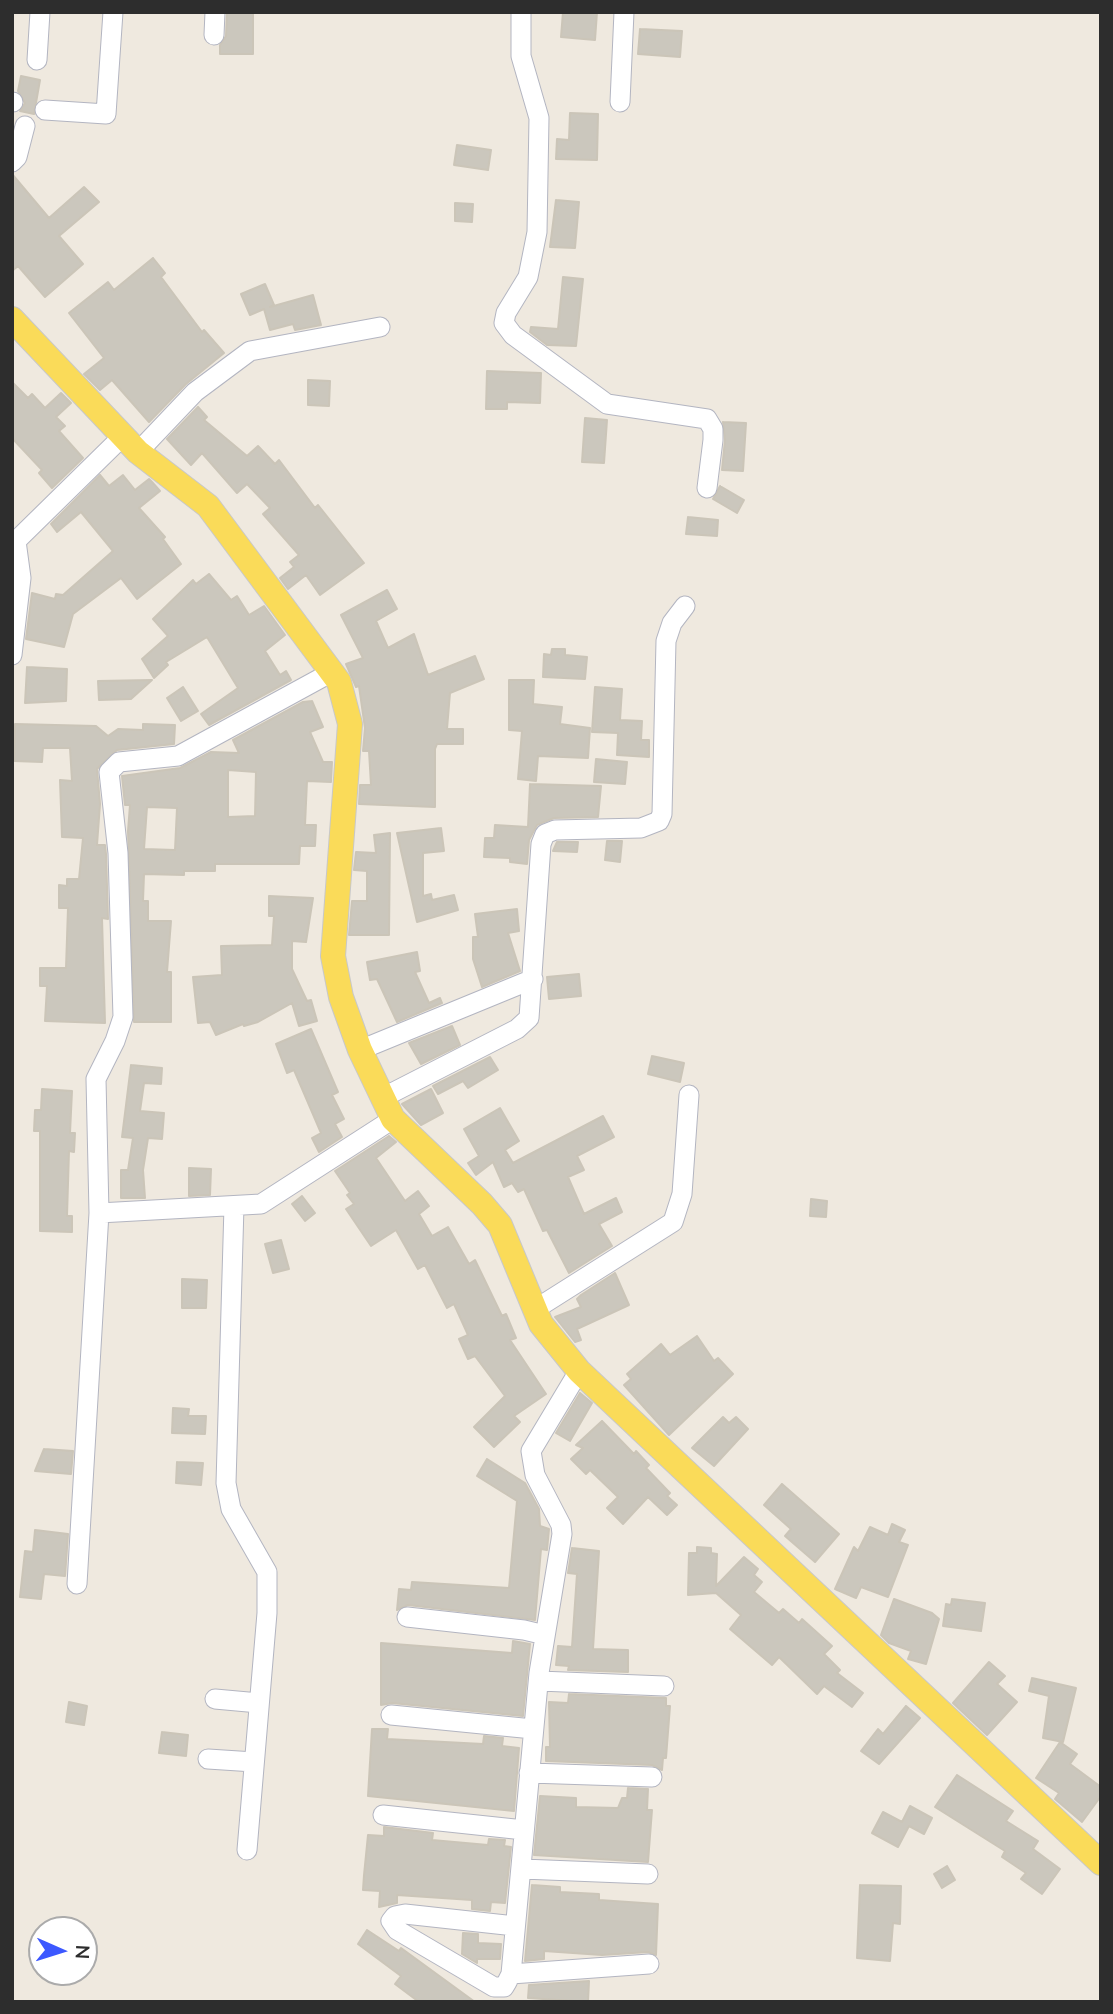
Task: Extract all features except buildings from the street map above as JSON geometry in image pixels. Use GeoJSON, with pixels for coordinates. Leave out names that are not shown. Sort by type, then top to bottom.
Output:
{"type":"FeatureCollection","features":[{"type":"Feature","properties":{"kind":"main road"},"geometry":{"type":"LineString","coordinates":[[12,319],[130,444],[208,506],[332,673],[347,702],[350,724],[333,956],[341,997],[360,1050],[387,1108],[500,1225],[516,1257],[534,1310],[549,1336],[579,1371],[1101,1863]]}},
{"type":"Feature","properties":{"kind":"street"},"geometry":{"type":"LineString","coordinates":[[37,60],[40,12]]}},
{"type":"Feature","properties":{"kind":"street"},"geometry":{"type":"LineString","coordinates":[[45,110],[106,114],[113,12]]}},
{"type":"Feature","properties":{"kind":"street"},"geometry":{"type":"LineString","coordinates":[[214,34],[215,12]]}},
{"type":"Feature","properties":{"kind":"street"},"geometry":{"type":"LineString","coordinates":[[521,12],[520,55],[539,118],[537,233],[528,277],[506,313],[505,323],[513,335],[607,404],[706,419],[713,429],[707,488]]}},
{"type":"Feature","properties":{"kind":"street"},"geometry":{"type":"LineString","coordinates":[[620,102],[624,12]]}},
{"type":"Feature","properties":{"kind":"street"},"geometry":{"type":"LineString","coordinates":[[12,162],[17,157],[25,126]]}},
{"type":"Feature","properties":{"kind":"street"},"geometry":{"type":"LineString","coordinates":[[12,655],[21,578],[14,541],[130,444],[250,351],[380,327]]}},
{"type":"Feature","properties":{"kind":"street"},"geometry":{"type":"LineString","coordinates":[[99,1213],[234,1206],[272,1200],[387,1108],[524,1025],[531,1010],[541,844],[545,834],[555,830],[641,828],[654,825],[662,814],[666,640],[672,623],[685,606]]}},
{"type":"Feature","properties":{"kind":"street"},"geometry":{"type":"LineString","coordinates":[[77,1584],[99,1213],[96,1079],[116,1041],[122,1017],[117,853],[109,772],[112,766],[119,762],[177,757],[332,673]]}},
{"type":"Feature","properties":{"kind":"street"},"geometry":{"type":"LineString","coordinates":[[360,1050],[533,979]]}},
{"type":"Feature","properties":{"kind":"street"},"geometry":{"type":"LineString","coordinates":[[534,1310],[673,1222],[682,1194],[689,1095]]}},
{"type":"Feature","properties":{"kind":"street"},"geometry":{"type":"LineString","coordinates":[[234,1206],[226,1483],[231,1509],[267,1572],[267,1613],[247,1850]]}},
{"type":"Feature","properties":{"kind":"street"},"geometry":{"type":"LineString","coordinates":[[515,1926],[405,1914],[395,1916],[391,1921],[397,1930],[494,1987],[504,1987],[511,1973],[533,1729],[562,1534],[561,1525],[536,1475],[531,1451],[579,1371]]}},
{"type":"Feature","properties":{"kind":"street"},"geometry":{"type":"LineString","coordinates":[[407,1617],[524,1630],[545,1635]]}},
{"type":"Feature","properties":{"kind":"street"},"geometry":{"type":"LineString","coordinates":[[539,1681],[664,1686]]}},
{"type":"Feature","properties":{"kind":"street"},"geometry":{"type":"LineString","coordinates":[[215,1699],[259,1703]]}},
{"type":"Feature","properties":{"kind":"street"},"geometry":{"type":"LineString","coordinates":[[391,1715],[533,1729]]}},
{"type":"Feature","properties":{"kind":"street"},"geometry":{"type":"LineString","coordinates":[[208,1759],[254,1762]]}},
{"type":"Feature","properties":{"kind":"street"},"geometry":{"type":"LineString","coordinates":[[529,1773],[652,1777]]}},
{"type":"Feature","properties":{"kind":"street"},"geometry":{"type":"LineString","coordinates":[[383,1815],[524,1830]]}},
{"type":"Feature","properties":{"kind":"street"},"geometry":{"type":"LineString","coordinates":[[522,1869],[648,1874]]}},
{"type":"Feature","properties":{"kind":"street"},"geometry":{"type":"LineString","coordinates":[[511,1973],[649,1964]]}}]}
